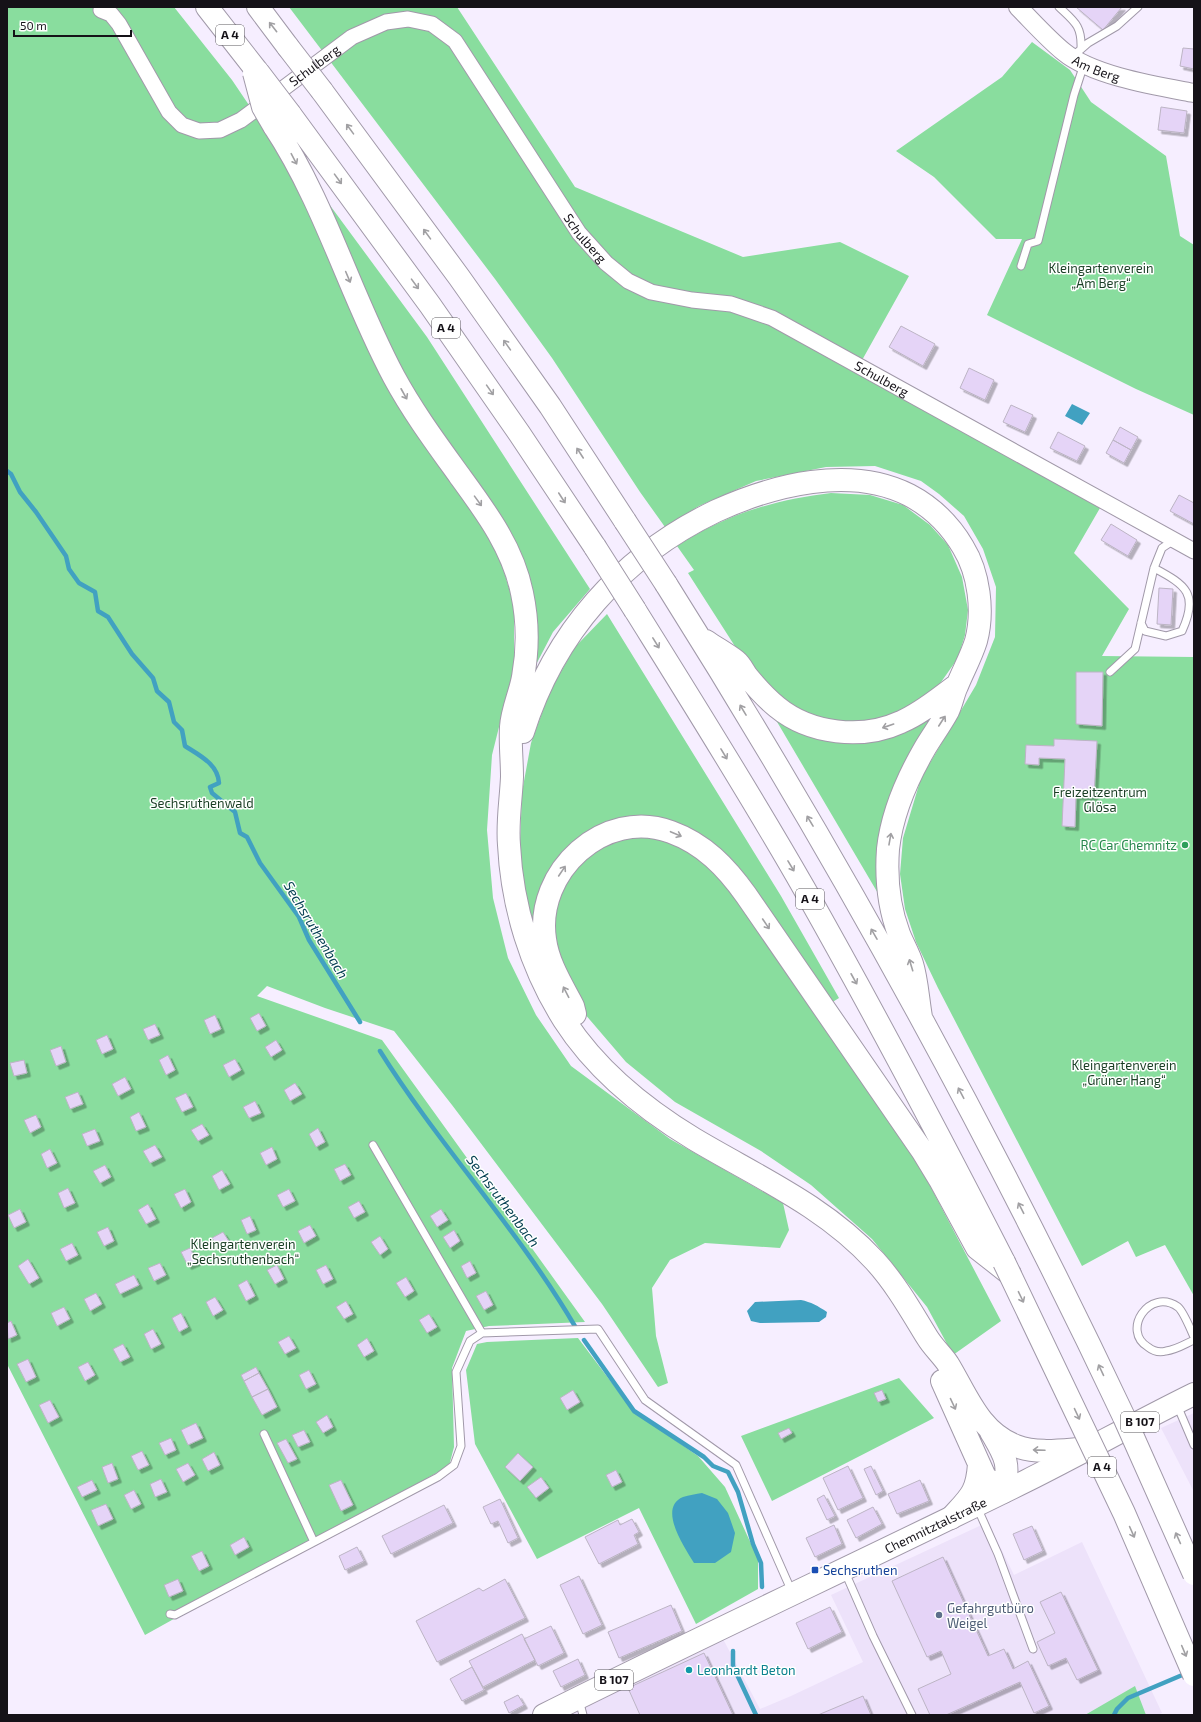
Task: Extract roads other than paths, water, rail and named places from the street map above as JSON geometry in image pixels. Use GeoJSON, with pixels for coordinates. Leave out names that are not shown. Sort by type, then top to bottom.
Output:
{"type":"FeatureCollection","features":[{"type":"Feature","properties":{"kind":"main road","name":"A 4"},"geometry":{"type":"LineString","coordinates":[[207,7],[254,69],[263,107],[282,120],[435,311],[515,427],[635,610],[712,733],[805,889],[925,1109],[1004,1267],[1124,1513],[1194,1675]]}},
{"type":"Feature","properties":{"kind":"main road"},"geometry":{"type":"LineString","coordinates":[[258,7],[322,91],[463,283],[550,406],[700,638],[812,826],[921,1017],[1039,1243],[1120,1410],[1194,1574]]}},
{"type":"Feature","properties":{"kind":"main road"},"geometry":{"type":"LineString","coordinates":[[282,120],[303,176],[381,353],[427,431],[495,526],[514,564],[521,586],[527,626],[524,674],[511,724],[512,782],[508,844],[516,903],[528,946],[564,1019],[580,1043],[613,1079],[653,1112],[697,1140],[795,1196],[856,1242],[894,1284],[930,1341],[946,1361],[976,1413],[991,1432],[1003,1453],[1007,1466],[1008,1475],[1003,1492],[985,1477],[935,1365],[930,1341]]}},
{"type":"Feature","properties":{"kind":"main road"},"geometry":{"type":"LineString","coordinates":[[512,782],[519,742],[539,688],[567,636],[604,590],[647,552],[695,521],[747,499],[785,487],[812,483],[846,481],[886,486],[912,497],[924,504],[947,524],[966,552],[973,567],[978,591],[979,609],[976,640],[968,662],[957,685],[948,711],[923,752],[904,790],[897,808],[888,848],[888,878],[891,904],[899,935],[912,965],[921,1017]]}},
{"type":"Feature","properties":{"kind":"main road"},"geometry":{"type":"LineString","coordinates":[[700,638],[737,662],[756,687],[778,708],[794,719],[831,730],[855,732],[878,730],[900,722],[920,712],[957,685]]}},
{"type":"Feature","properties":{"kind":"main road"},"geometry":{"type":"LineString","coordinates":[[580,1043],[573,1006],[549,959],[545,939],[545,906],[558,875],[577,852],[592,841],[614,831],[646,827],[669,831],[691,840],[705,849],[720,863],[746,895],[922,1152],[940,1180],[977,1248],[1004,1267]]}},
{"type":"Feature","properties":{"kind":"main road","name":"Chemnitztalstraße"},"geometry":{"type":"LineString","coordinates":[[544,1715],[581,1707],[793,1592],[844,1570],[976,1506],[1092,1448],[1185,1398]]}},
{"type":"Feature","properties":{"kind":"main road"},"geometry":{"type":"LineString","coordinates":[[991,1432],[1016,1446],[1032,1450],[1092,1448]]}},
{"type":"Feature","properties":{"kind":"main road"},"geometry":{"type":"LineString","coordinates":[[951,1518],[973,1494],[978,1478],[979,1464]]}},
{"type":"Feature","properties":{"kind":"street","name":"Am Berg"},"geometry":{"type":"LineString","coordinates":[[1018,7],[1065,52],[1079,56],[1114,75],[1194,93]]}},
{"type":"Feature","properties":{"kind":"street","name":"Schulberg"},"geometry":{"type":"LineString","coordinates":[[101,10],[111,14],[119,24],[169,112],[182,125],[199,131],[220,130],[241,120],[352,36],[386,22],[408,20],[432,24],[455,41],[579,233],[606,263],[628,281],[651,292],[692,300],[731,304],[772,318],[1194,551]]}},
{"type":"Feature","properties":{"kind":"lane"},"geometry":{"type":"LineString","coordinates":[[1021,266],[1028,244],[1038,240],[1074,96],[1081,34],[1075,21],[1059,7]]}},
{"type":"Feature","properties":{"kind":"lane"},"geometry":{"type":"LineString","coordinates":[[1079,56],[1138,7]]}},
{"type":"Feature","properties":{"kind":"lane"},"geometry":{"type":"LineString","coordinates":[[1110,672],[1135,649],[1154,568],[1162,548],[1174,540]]}},
{"type":"Feature","properties":{"kind":"lane"},"geometry":{"type":"LineString","coordinates":[[1141,623],[1145,631],[1166,636],[1182,631],[1190,615],[1190,596],[1180,583],[1154,568]]}},
{"type":"Feature","properties":{"kind":"lane"},"geometry":{"type":"LineString","coordinates":[[373,1145],[482,1333]]}},
{"type":"Feature","properties":{"kind":"lane"},"geometry":{"type":"LineString","coordinates":[[1194,1336],[1179,1308],[1168,1303],[1155,1303],[1145,1309],[1139,1319],[1137,1330],[1140,1338],[1145,1346],[1154,1351],[1170,1350],[1194,1340]]}},
{"type":"Feature","properties":{"kind":"lane"},"geometry":{"type":"LineString","coordinates":[[170,1614],[175,1615],[432,1480],[454,1465],[461,1446],[456,1372],[470,1341],[482,1333],[598,1329],[645,1400],[736,1465],[793,1592]]}},
{"type":"Feature","properties":{"kind":"lane"},"geometry":{"type":"LineString","coordinates":[[1185,1398],[1194,1445]]}},
{"type":"Feature","properties":{"kind":"lane"},"geometry":{"type":"LineString","coordinates":[[264,1434],[314,1542]]}},
{"type":"Feature","properties":{"kind":"lane"},"geometry":{"type":"LineString","coordinates":[[976,1506],[998,1554],[1033,1649]]}},
{"type":"Feature","properties":{"kind":"lane"},"geometry":{"type":"LineString","coordinates":[[844,1570],[873,1636],[912,1715]]}},
{"type":"Feature","properties":{"kind":"water"},"geometry":{"type":"Polygon","coordinates":[[[1072,404],[1090,413],[1082,425],[1065,416],[1072,404]]]}},
{"type":"Feature","properties":{"kind":"water"},"geometry":{"type":"Polygon","coordinates":[[[801,1300],[814,1304],[827,1312],[826,1317],[819,1322],[760,1323],[751,1321],[747,1311],[755,1302],[801,1300]]]}},
{"type":"Feature","properties":{"kind":"water"},"geometry":{"type":"Polygon","coordinates":[[[702,1493],[717,1499],[728,1513],[735,1533],[731,1552],[715,1563],[694,1563],[675,1528],[673,1519],[672,1510],[676,1502],[683,1497],[702,1493]]]}},
{"type":"Feature","properties":{"kind":"waterway","name":"Sechsruthenbach"},"geometry":{"type":"LineString","coordinates":[[7,471],[11,474],[20,492],[36,512],[66,556],[69,569],[79,583],[95,592],[98,611],[108,617],[132,654],[153,678],[157,691],[169,702],[174,722],[182,730],[185,746],[202,757],[215,770],[219,783],[210,787],[212,793],[235,812],[240,833],[247,837],[260,863],[299,917],[309,940],[360,1022]]}},
{"type":"Feature","properties":{"kind":"waterway","name":"Sechsruthenbach"},"geometry":{"type":"LineString","coordinates":[[380,1051],[428,1121],[530,1257],[576,1328]]}},
{"type":"Feature","properties":{"kind":"waterway","name":"Sechsruthenbach"},"geometry":{"type":"LineString","coordinates":[[584,1340],[634,1411],[704,1457],[713,1466],[728,1472],[738,1492],[753,1544],[761,1563],[762,1587]]}},
{"type":"Feature","properties":{"kind":"waterway","name":"Sechsruthenbach"},"geometry":{"type":"LineString","coordinates":[[733,1651],[733,1666],[756,1715]]}},
{"type":"Feature","properties":{"kind":"waterway"},"geometry":{"type":"LineString","coordinates":[[1114,1715],[1117,1709],[1128,1698],[1187,1673]]}},
{"type":"Feature","properties":{"kind":"place","name":"RC Car Chemnitz"},"geometry":{"type":"Point","coordinates":[1185,845]}},
{"type":"Feature","properties":{"kind":"place","name":"Sechsruthen"},"geometry":{"type":"Point","coordinates":[815,1570]}},
{"type":"Feature","properties":{"kind":"place","name":"Gefahrgutbüro Weigel"},"geometry":{"type":"Point","coordinates":[939,1615]}},
{"type":"Feature","properties":{"kind":"place","name":"Leonhardt Beton"},"geometry":{"type":"Point","coordinates":[689,1670]}},
{"type":"Feature","properties":{"kind":"park label","name":"Kleingartenverein „Am Berg“"},"geometry":{"type":"Point","coordinates":[1101,276]}},
{"type":"Feature","properties":{"kind":"park label","name":"Freizeitzentrum Glösa"},"geometry":{"type":"Point","coordinates":[1100,800]}},
{"type":"Feature","properties":{"kind":"park label","name":"Sechsruthenwald"},"geometry":{"type":"Point","coordinates":[202,803]}},
{"type":"Feature","properties":{"kind":"park label","name":"Kleingartenverein „Grüner Hang“"},"geometry":{"type":"Point","coordinates":[1124,1072]}},
{"type":"Feature","properties":{"kind":"park label","name":"Kleingartenverein „Sechsruthenbach“"},"geometry":{"type":"Point","coordinates":[243,1252]}}]}
